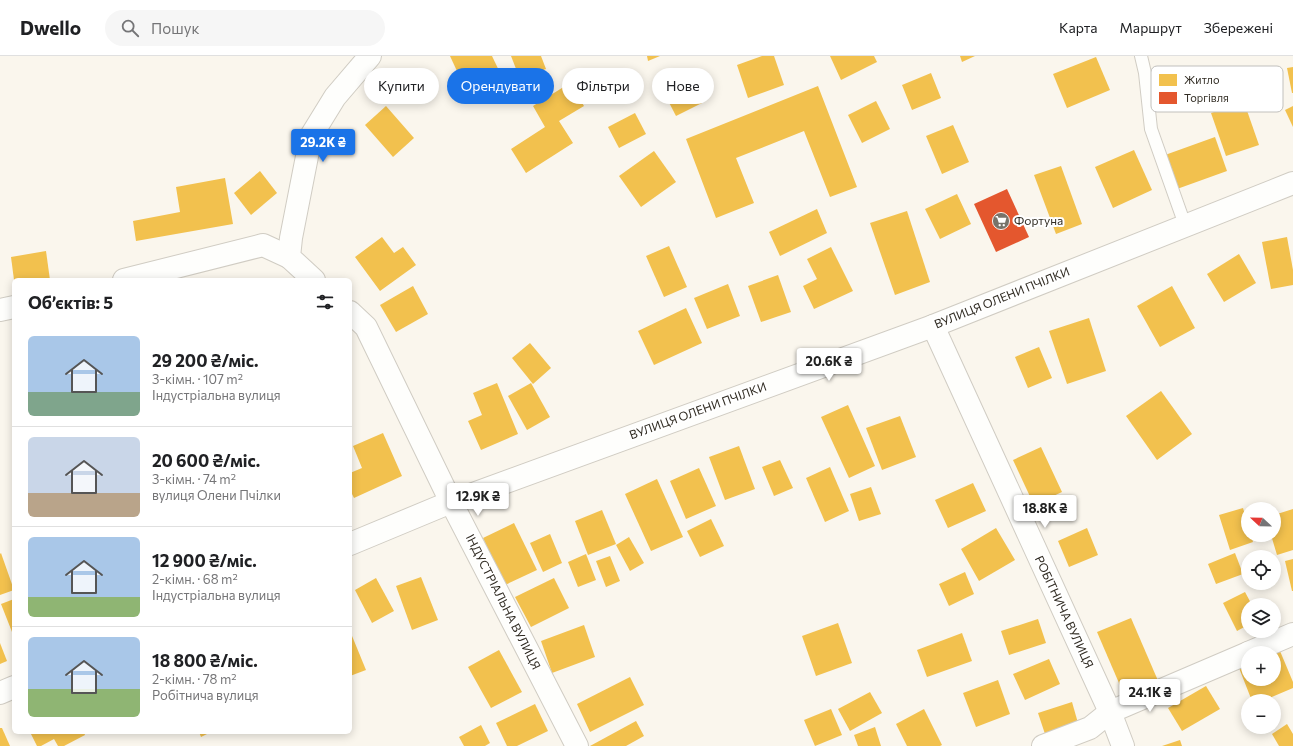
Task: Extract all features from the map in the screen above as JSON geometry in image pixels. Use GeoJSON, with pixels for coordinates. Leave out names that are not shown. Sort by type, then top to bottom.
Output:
{"type":"FeatureCollection","features":[{"type":"Feature","properties":{"kind":"street"},"geometry":{"type":"LineString","coordinates":[[289,257],[291,238],[311,136],[335,97],[370,56]]}},
{"type":"Feature","properties":{"kind":"street","name":"ВУЛИЦЯ ОЛЕНИ ПЧІЛКИ"},"geometry":{"type":"LineString","coordinates":[[352,543],[451,502],[933,326],[1293,183]]}},
{"type":"Feature","properties":{"kind":"street"},"geometry":{"type":"LineString","coordinates":[[132,278],[263,245],[289,257],[312,278]]}},
{"type":"Feature","properties":{"kind":"street"},"geometry":{"type":"LineString","coordinates":[[0,310],[12,307]]}},
{"type":"Feature","properties":{"kind":"street","name":"ІНДУСТРІАЛЬНА ВУЛИЦЯ"},"geometry":{"type":"LineString","coordinates":[[352,314],[366,327],[451,502],[576,746]]}},
{"type":"Feature","properties":{"kind":"street","name":"РОБІТНИЧА ВУЛИЦЯ"},"geometry":{"type":"LineString","coordinates":[[933,326],[1110,712],[1123,746]]}},
{"type":"Feature","properties":{"kind":"street"},"geometry":{"type":"LineString","coordinates":[[1265,646],[1293,634]]}},
{"type":"Feature","properties":{"kind":"street"},"geometry":{"type":"LineString","coordinates":[[1043,746],[1090,728],[1110,712],[1241,656]]}},
{"type":"Feature","properties":{"kind":"street"},"geometry":{"type":"LineString","coordinates":[[0,693],[12,688]]}},
{"type":"Feature","properties":{"kind":"lane"},"geometry":{"type":"LineString","coordinates":[[1140,56],[1145,73],[1152,129],[1185,226]]}},
{"type":"Feature","properties":{"kind":"building: Житло"},"geometry":{"type":"Polygon","coordinates":[[[450,56],[492,56],[498,68],[456,68],[450,56]]]}},
{"type":"Feature","properties":{"kind":"building: Житло"},"geometry":{"type":"Polygon","coordinates":[[[511,56],[541,56],[546,68],[516,68],[511,56]]]}},
{"type":"Feature","properties":{"kind":"building: Житло"},"geometry":{"type":"Polygon","coordinates":[[[647,56],[660,56],[648,61],[647,56]]]}},
{"type":"Feature","properties":{"kind":"building: Житло"},"geometry":{"type":"Polygon","coordinates":[[[762,56],[774,56],[784,85],[748,98],[737,65],[762,56]]]}},
{"type":"Feature","properties":{"kind":"building: Житло"},"geometry":{"type":"Polygon","coordinates":[[[830,56],[874,56],[877,62],[841,80],[830,56]]]}},
{"type":"Feature","properties":{"kind":"building: Житло"},"geometry":{"type":"Polygon","coordinates":[[[960,56],[975,56],[962,62],[960,56]]]}},
{"type":"Feature","properties":{"kind":"building: Житло"},"geometry":{"type":"Polygon","coordinates":[[[1096,57],[1110,90],[1067,108],[1053,74],[1096,57]]]}},
{"type":"Feature","properties":{"kind":"building: Житло"},"geometry":{"type":"Polygon","coordinates":[[[1293,67],[1293,93],[1292,93],[1287,68],[1293,67]]]}},
{"type":"Feature","properties":{"kind":"building: Житло"},"geometry":{"type":"Polygon","coordinates":[[[931,73],[941,98],[912,110],[902,85],[931,73]]]}},
{"type":"Feature","properties":{"kind":"building: Житло"},"geometry":{"type":"Polygon","coordinates":[[[818,86],[857,187],[830,197],[804,131],[736,158],[754,203],[716,218],[686,139],[818,86]]]}},
{"type":"Feature","properties":{"kind":"building: Житло"},"geometry":{"type":"Polygon","coordinates":[[[562,88],[562,104],[583,104],[584,106],[559,121],[573,143],[526,173],[511,149],[545,127],[533,106],[536,104],[554,104],[554,93],[562,88]]]}},
{"type":"Feature","properties":{"kind":"building: Житло"},"geometry":{"type":"Polygon","coordinates":[[[876,101],[890,129],[862,143],[848,115],[876,101]]]}},
{"type":"Feature","properties":{"kind":"building: Житло"},"geometry":{"type":"Polygon","coordinates":[[[670,104],[700,104],[676,116],[670,104]]]}},
{"type":"Feature","properties":{"kind":"building: Житло"},"geometry":{"type":"Polygon","coordinates":[[[386,106],[414,138],[393,157],[365,125],[386,106]]]}},
{"type":"Feature","properties":{"kind":"building: Житло"},"geometry":{"type":"Polygon","coordinates":[[[1293,106],[1293,127],[1285,110],[1293,106]]]}},
{"type":"Feature","properties":{"kind":"building: Житло"},"geometry":{"type":"Polygon","coordinates":[[[1247,112],[1259,145],[1226,156],[1211,113],[1247,112]]]}},
{"type":"Feature","properties":{"kind":"building: Житло"},"geometry":{"type":"Polygon","coordinates":[[[635,113],[646,134],[619,148],[608,127],[635,113]]]}},
{"type":"Feature","properties":{"kind":"building: Житло"},"geometry":{"type":"Polygon","coordinates":[[[953,125],[969,162],[942,174],[926,136],[953,125]]]}},
{"type":"Feature","properties":{"kind":"building: Житло"},"geometry":{"type":"Polygon","coordinates":[[[1215,137],[1227,171],[1177,189],[1165,155],[1215,137]]]}},
{"type":"Feature","properties":{"kind":"building: Житло"},"geometry":{"type":"Polygon","coordinates":[[[1134,150],[1152,190],[1113,208],[1095,167],[1134,150]]]}},
{"type":"Feature","properties":{"kind":"building: Житло"},"geometry":{"type":"Polygon","coordinates":[[[654,151],[676,182],[641,207],[619,176],[654,151]]]}},
{"type":"Feature","properties":{"kind":"building: Житло"},"geometry":{"type":"Polygon","coordinates":[[[1061,166],[1082,224],[1056,234],[1034,175],[1061,166]]]}},
{"type":"Feature","properties":{"kind":"building: Житло"},"geometry":{"type":"Polygon","coordinates":[[[260,171],[277,193],[251,215],[234,193],[260,171]]]}},
{"type":"Feature","properties":{"kind":"building: Житло"},"geometry":{"type":"Polygon","coordinates":[[[225,178],[233,224],[136,241],[133,221],[180,212],[176,187],[225,178]]]}},
{"type":"Feature","properties":{"kind":"building: Житло"},"geometry":{"type":"Polygon","coordinates":[[[957,194],[971,224],[940,239],[925,209],[957,194]]]}},
{"type":"Feature","properties":{"kind":"building: Житло"},"geometry":{"type":"Polygon","coordinates":[[[817,209],[827,233],[780,256],[769,232],[817,209]]]}},
{"type":"Feature","properties":{"kind":"building: Житло"},"geometry":{"type":"Polygon","coordinates":[[[907,211],[930,282],[895,295],[870,223],[907,211]]]}},
{"type":"Feature","properties":{"kind":"building: Житло"},"geometry":{"type":"Polygon","coordinates":[[[382,237],[394,253],[403,247],[416,265],[380,291],[355,257],[382,237]]]}},
{"type":"Feature","properties":{"kind":"building: Житло"},"geometry":{"type":"Polygon","coordinates":[[[1287,237],[1293,270],[1293,285],[1271,289],[1262,242],[1287,237]]]}},
{"type":"Feature","properties":{"kind":"building: Житло"},"geometry":{"type":"Polygon","coordinates":[[[669,246],[687,287],[664,297],[646,256],[669,246]]]}},
{"type":"Feature","properties":{"kind":"building: Житло"},"geometry":{"type":"Polygon","coordinates":[[[831,247],[853,291],[814,309],[803,286],[817,279],[807,259],[831,247]]]}},
{"type":"Feature","properties":{"kind":"building: Житло"},"geometry":{"type":"Polygon","coordinates":[[[46,251],[50,278],[14,278],[11,257],[46,251]]]}},
{"type":"Feature","properties":{"kind":"building: Житло"},"geometry":{"type":"Polygon","coordinates":[[[1239,254],[1256,283],[1224,302],[1207,274],[1239,254]]]}},
{"type":"Feature","properties":{"kind":"building: Житло"},"geometry":{"type":"Polygon","coordinates":[[[778,275],[791,312],[761,322],[748,286],[778,275]]]}},
{"type":"Feature","properties":{"kind":"building: Житло"},"geometry":{"type":"Polygon","coordinates":[[[728,284],[740,316],[707,329],[694,298],[728,284]]]}},
{"type":"Feature","properties":{"kind":"building: Житло"},"geometry":{"type":"Polygon","coordinates":[[[413,286],[428,314],[396,332],[380,305],[413,286]]]}},
{"type":"Feature","properties":{"kind":"building: Житло"},"geometry":{"type":"Polygon","coordinates":[[[1172,286],[1195,328],[1160,347],[1137,306],[1172,286]]]}},
{"type":"Feature","properties":{"kind":"building: Житло"},"geometry":{"type":"Polygon","coordinates":[[[686,308],[702,343],[654,365],[638,331],[686,308]]]}},
{"type":"Feature","properties":{"kind":"building: Житло"},"geometry":{"type":"Polygon","coordinates":[[[1089,318],[1106,371],[1067,384],[1049,331],[1089,318]]]}},
{"type":"Feature","properties":{"kind":"building: Житло"},"geometry":{"type":"Polygon","coordinates":[[[530,343],[551,368],[533,384],[512,358],[530,343]]]}},
{"type":"Feature","properties":{"kind":"building: Житло"},"geometry":{"type":"Polygon","coordinates":[[[1039,347],[1052,378],[1028,388],[1015,357],[1039,347]]]}},
{"type":"Feature","properties":{"kind":"building: Житло"},"geometry":{"type":"Polygon","coordinates":[[[497,383],[518,434],[481,450],[468,421],[482,415],[473,393],[497,383]]]}},
{"type":"Feature","properties":{"kind":"building: Житло"},"geometry":{"type":"Polygon","coordinates":[[[531,383],[550,417],[527,430],[508,396],[531,383]]]}},
{"type":"Feature","properties":{"kind":"building: Житло"},"geometry":{"type":"Polygon","coordinates":[[[1161,391],[1192,434],[1157,460],[1126,416],[1161,391]]]}},
{"type":"Feature","properties":{"kind":"building: Житло"},"geometry":{"type":"Polygon","coordinates":[[[848,405],[875,466],[849,478],[821,417],[848,405]]]}},
{"type":"Feature","properties":{"kind":"building: Житло"},"geometry":{"type":"Polygon","coordinates":[[[900,416],[916,457],[882,470],[866,428],[900,416]]]}},
{"type":"Feature","properties":{"kind":"building: Житло"},"geometry":{"type":"Polygon","coordinates":[[[383,433],[402,476],[354,498],[352,494],[352,472],[362,468],[353,446],[383,433]]]}},
{"type":"Feature","properties":{"kind":"building: Житло"},"geometry":{"type":"Polygon","coordinates":[[[739,446],[755,489],[725,500],[709,457],[739,446]]]}},
{"type":"Feature","properties":{"kind":"building: Житло"},"geometry":{"type":"Polygon","coordinates":[[[1041,447],[1062,492],[1034,505],[1013,460],[1041,447]]]}},
{"type":"Feature","properties":{"kind":"building: Житло"},"geometry":{"type":"Polygon","coordinates":[[[780,460],[793,488],[774,496],[762,467],[780,460]]]}},
{"type":"Feature","properties":{"kind":"building: Житло"},"geometry":{"type":"Polygon","coordinates":[[[830,467],[849,511],[825,522],[806,478],[830,467]]]}},
{"type":"Feature","properties":{"kind":"building: Житло"},"geometry":{"type":"Polygon","coordinates":[[[699,468],[716,506],[686,519],[670,481],[699,468]]]}},
{"type":"Feature","properties":{"kind":"building: Житло"},"geometry":{"type":"Polygon","coordinates":[[[657,479],[683,537],[651,551],[625,494],[657,479]]]}},
{"type":"Feature","properties":{"kind":"building: Житло"},"geometry":{"type":"Polygon","coordinates":[[[973,483],[986,511],[948,528],[935,500],[973,483]]]}},
{"type":"Feature","properties":{"kind":"building: Житло"},"geometry":{"type":"Polygon","coordinates":[[[871,487],[881,514],[859,521],[850,494],[871,487]]]}},
{"type":"Feature","properties":{"kind":"building: Житло"},"geometry":{"type":"Polygon","coordinates":[[[1241,509],[1241,542],[1253,542],[1230,550],[1219,515],[1241,509]]]}},
{"type":"Feature","properties":{"kind":"building: Житло"},"geometry":{"type":"Polygon","coordinates":[[[1293,509],[1293,550],[1281,554],[1281,550],[1276,550],[1273,542],[1281,542],[1281,513],[1293,509]]]}},
{"type":"Feature","properties":{"kind":"building: Житло"},"geometry":{"type":"Polygon","coordinates":[[[602,510],[616,544],[588,555],[575,521],[602,510]]]}},
{"type":"Feature","properties":{"kind":"building: Житло"},"geometry":{"type":"Polygon","coordinates":[[[711,519],[724,546],[700,557],[687,531],[711,519]]]}},
{"type":"Feature","properties":{"kind":"building: Житло"},"geometry":{"type":"Polygon","coordinates":[[[514,523],[537,570],[505,585],[483,538],[514,523]]]}},
{"type":"Feature","properties":{"kind":"building: Житло"},"geometry":{"type":"Polygon","coordinates":[[[996,528],[1015,560],[979,581],[961,549],[996,528]]]}},
{"type":"Feature","properties":{"kind":"building: Житло"},"geometry":{"type":"Polygon","coordinates":[[[1087,528],[1098,555],[1069,567],[1058,541],[1087,528]]]}},
{"type":"Feature","properties":{"kind":"building: Житло"},"geometry":{"type":"Polygon","coordinates":[[[550,534],[562,563],[543,572],[530,543],[550,534]]]}},
{"type":"Feature","properties":{"kind":"building: Житло"},"geometry":{"type":"Polygon","coordinates":[[[629,537],[644,563],[630,571],[616,545],[629,537]]]}},
{"type":"Feature","properties":{"kind":"building: Житло"},"geometry":{"type":"Polygon","coordinates":[[[1,553],[12,584],[12,591],[0,595],[1,553]]]}},
{"type":"Feature","properties":{"kind":"building: Житло"},"geometry":{"type":"Polygon","coordinates":[[[1235,553],[1241,569],[1241,575],[1216,584],[1208,564],[1235,553]]]}},
{"type":"Feature","properties":{"kind":"building: Житло"},"geometry":{"type":"Polygon","coordinates":[[[586,554],[596,580],[578,587],[568,562],[586,554]]]}},
{"type":"Feature","properties":{"kind":"building: Житло"},"geometry":{"type":"Polygon","coordinates":[[[610,556],[620,581],[606,587],[596,561],[610,556]]]}},
{"type":"Feature","properties":{"kind":"building: Житло"},"geometry":{"type":"Polygon","coordinates":[[[1293,559],[1293,591],[1292,591],[1285,561],[1293,559]]]}},
{"type":"Feature","properties":{"kind":"building: Житло"},"geometry":{"type":"Polygon","coordinates":[[[965,572],[974,594],[949,606],[939,584],[965,572]]]}},
{"type":"Feature","properties":{"kind":"building: Житло"},"geometry":{"type":"Polygon","coordinates":[[[421,577],[438,620],[412,630],[396,586],[421,577]]]}},
{"type":"Feature","properties":{"kind":"building: Житло"},"geometry":{"type":"Polygon","coordinates":[[[376,578],[394,611],[372,623],[355,590],[376,578]]]}},
{"type":"Feature","properties":{"kind":"building: Житло"},"geometry":{"type":"Polygon","coordinates":[[[554,578],[569,608],[531,627],[515,597],[554,578]]]}},
{"type":"Feature","properties":{"kind":"building: Житло"},"geometry":{"type":"Polygon","coordinates":[[[1245,592],[1248,598],[1241,598],[1241,629],[1237,631],[1223,603],[1245,592]]]}},
{"type":"Feature","properties":{"kind":"building: Житло"},"geometry":{"type":"Polygon","coordinates":[[[12,600],[12,632],[1,604],[12,600]]]}},
{"type":"Feature","properties":{"kind":"building: Житло"},"geometry":{"type":"Polygon","coordinates":[[[1131,618],[1159,683],[1125,697],[1097,632],[1131,618]]]}},
{"type":"Feature","properties":{"kind":"building: Житло"},"geometry":{"type":"Polygon","coordinates":[[[1038,619],[1046,643],[1009,655],[1001,631],[1038,619]]]}},
{"type":"Feature","properties":{"kind":"building: Житло"},"geometry":{"type":"Polygon","coordinates":[[[838,623],[852,663],[816,676],[802,636],[838,623]]]}},
{"type":"Feature","properties":{"kind":"building: Житло"},"geometry":{"type":"Polygon","coordinates":[[[584,625],[595,657],[552,673],[541,641],[584,625]]]}},
{"type":"Feature","properties":{"kind":"building: Житло"},"geometry":{"type":"Polygon","coordinates":[[[962,633],[972,661],[927,677],[917,650],[962,633]]]}},
{"type":"Feature","properties":{"kind":"building: Житло"},"geometry":{"type":"Polygon","coordinates":[[[352,636],[366,670],[352,675],[352,636]]]}},
{"type":"Feature","properties":{"kind":"building: Житло"},"geometry":{"type":"Polygon","coordinates":[[[0,643],[7,661],[0,664],[0,643]]]}},
{"type":"Feature","properties":{"kind":"building: Житло"},"geometry":{"type":"Polygon","coordinates":[[[499,650],[522,692],[491,708],[468,667],[499,650]]]}},
{"type":"Feature","properties":{"kind":"building: Житло"},"geometry":{"type":"Polygon","coordinates":[[[1281,653],[1293,682],[1293,688],[1279,694],[1249,694],[1246,686],[1281,686],[1281,653]]]}},
{"type":"Feature","properties":{"kind":"building: Житло"},"geometry":{"type":"Polygon","coordinates":[[[1049,659],[1060,684],[1025,700],[1013,674],[1049,659]]]}},
{"type":"Feature","properties":{"kind":"building: Житло"},"geometry":{"type":"Polygon","coordinates":[[[630,677],[644,705],[590,732],[577,704],[630,677]]]}},
{"type":"Feature","properties":{"kind":"building: Житло"},"geometry":{"type":"Polygon","coordinates":[[[998,680],[1010,714],[976,727],[963,693],[998,680]]]}},
{"type":"Feature","properties":{"kind":"building: Житло"},"geometry":{"type":"Polygon","coordinates":[[[1206,686],[1220,709],[1182,731],[1168,708],[1206,686]]]}},
{"type":"Feature","properties":{"kind":"building: Житло"},"geometry":{"type":"Polygon","coordinates":[[[870,692],[882,713],[850,731],[838,709],[870,692]]]}},
{"type":"Feature","properties":{"kind":"building: Житло"},"geometry":{"type":"Polygon","coordinates":[[[1072,702],[1078,723],[1045,734],[1038,713],[1072,702]]]}},
{"type":"Feature","properties":{"kind":"building: Житло"},"geometry":{"type":"Polygon","coordinates":[[[535,704],[548,731],[517,746],[507,746],[496,723],[535,704]]]}},
{"type":"Feature","properties":{"kind":"building: Житло"},"geometry":{"type":"Polygon","coordinates":[[[831,709],[842,735],[815,746],[804,720],[831,709]]]}},
{"type":"Feature","properties":{"kind":"building: Житло"},"geometry":{"type":"Polygon","coordinates":[[[924,709],[942,745],[907,746],[896,724],[924,709]]]}},
{"type":"Feature","properties":{"kind":"building: Житло"},"geometry":{"type":"Polygon","coordinates":[[[636,721],[644,736],[626,746],[590,746],[636,721]]]}},
{"type":"Feature","properties":{"kind":"building: Житло"},"geometry":{"type":"Polygon","coordinates":[[[1287,724],[1293,734],[1293,746],[1279,746],[1272,734],[1281,734],[1281,728],[1287,724]]]}},
{"type":"Feature","properties":{"kind":"building: Житло"},"geometry":{"type":"Polygon","coordinates":[[[481,725],[490,743],[485,746],[464,746],[459,737],[481,725]]]}},
{"type":"Feature","properties":{"kind":"building: Житло"},"geometry":{"type":"Polygon","coordinates":[[[875,727],[881,746],[858,746],[854,735],[875,727]]]}},
{"type":"Feature","properties":{"kind":"building: Житло"},"geometry":{"type":"Polygon","coordinates":[[[0,728],[2,728],[10,746],[0,746],[0,728]]]}},
{"type":"Feature","properties":{"kind":"building: Житло"},"geometry":{"type":"Polygon","coordinates":[[[31,734],[85,735],[64,746],[58,746],[54,739],[41,746],[37,746],[31,734]]]}},
{"type":"Feature","properties":{"kind":"building: Житло"},"geometry":{"type":"Polygon","coordinates":[[[200,734],[207,734],[201,737],[200,734]]]}},
{"type":"Feature","properties":{"kind":"building: Житло"},"geometry":{"type":"Polygon","coordinates":[[[1180,740],[1182,746],[1162,746],[1180,740]]]}},
{"type":"Feature","properties":{"kind":"building: Торгівля","name":"Фортуна"},"geometry":{"type":"Polygon","coordinates":[[[1007,189],[1029,237],[996,252],[974,204],[1007,189]]]}},
{"type":"Feature","properties":{"kind":"place","name":"Фортуна"},"geometry":{"type":"Point","coordinates":[1001,221]}}]}
